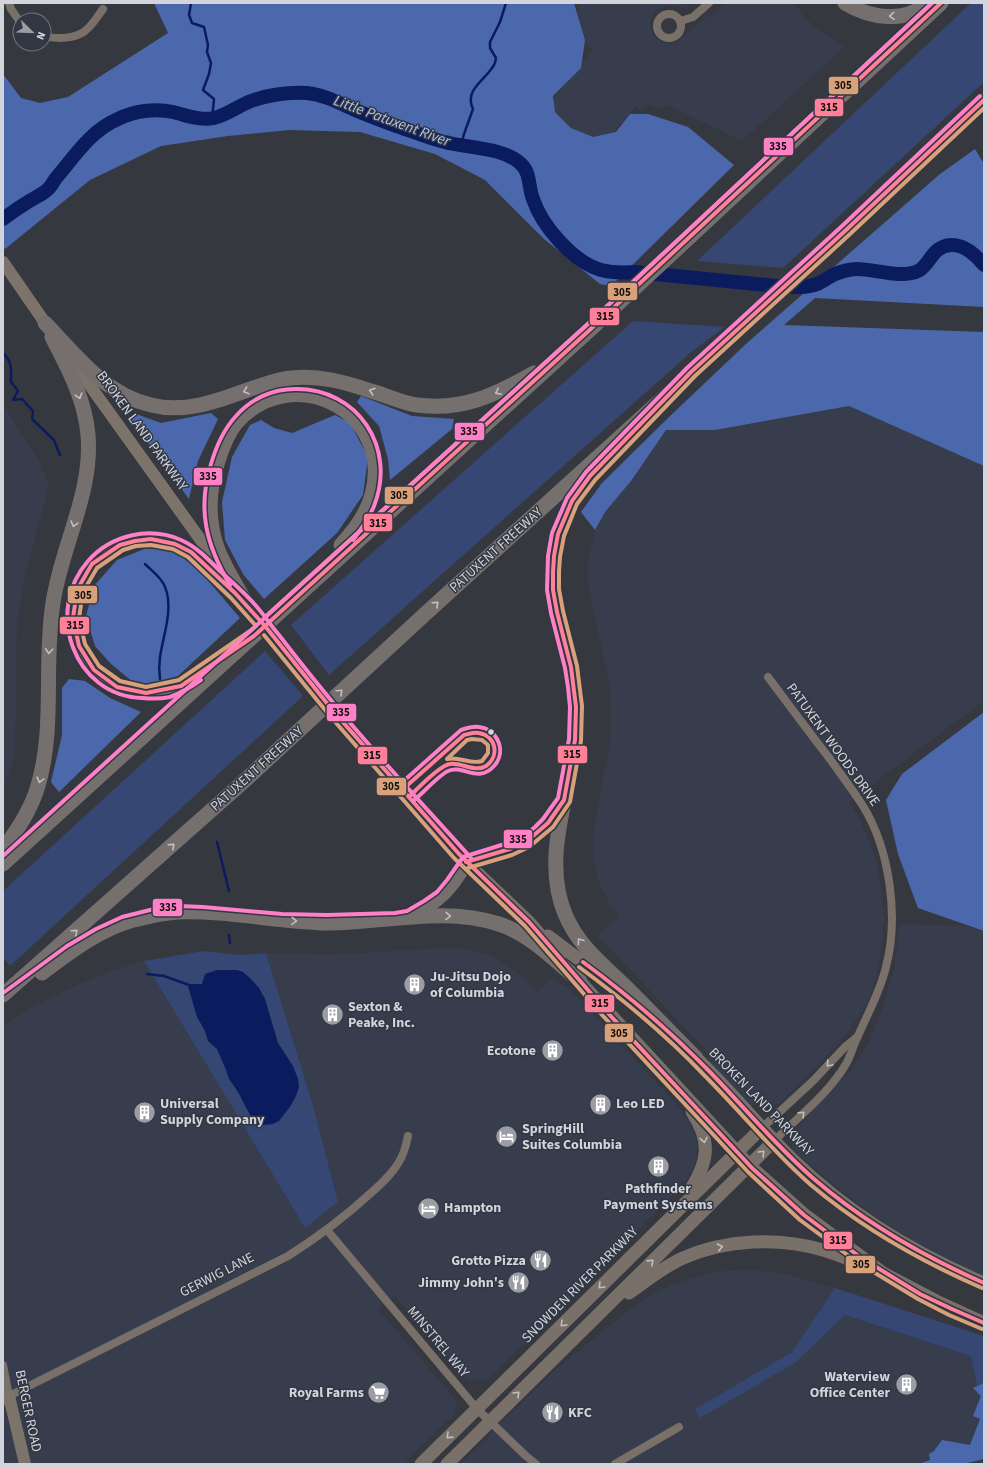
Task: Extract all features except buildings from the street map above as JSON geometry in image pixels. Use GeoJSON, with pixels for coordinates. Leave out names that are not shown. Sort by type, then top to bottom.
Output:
{"type":"FeatureCollection","features":[{"type":"Feature","properties":{"kind":"highway"},"geometry":{"type":"LineString","coordinates":[[845,3],[865,13],[886,17],[908,14],[923,8],[928,3]]}},
{"type":"Feature","properties":{"kind":"highway"},"geometry":{"type":"LineString","coordinates":[[3,864],[594,326],[942,3]]}},
{"type":"Feature","properties":{"kind":"highway","name":"PATUXENT FREEWAY"},"geometry":{"type":"LineString","coordinates":[[3,995],[242,783],[728,339],[984,100]]}},
{"type":"Feature","properties":{"kind":"highway"},"geometry":{"type":"LineString","coordinates":[[45,323],[100,380],[114,390],[132,399],[151,405],[170,408],[189,407],[207,403],[276,380],[310,377],[326,378],[345,382],[416,405],[452,406],[477,401],[496,393],[533,373],[577,341]]}},
{"type":"Feature","properties":{"kind":"highway"},"geometry":{"type":"LineString","coordinates":[[3,849],[17,830],[29,808],[37,790],[43,769],[48,729],[48,654],[53,603],[82,494],[88,457],[88,435],[84,413],[75,382],[45,323]]}},
{"type":"Feature","properties":{"kind":"highway"},"geometry":{"type":"LineString","coordinates":[[691,372],[590,476],[572,501],[558,534],[554,556],[553,590],[574,686],[576,723],[571,766],[555,854],[555,875],[558,895],[565,915],[573,930],[590,954],[630,991],[696,1058]]}},
{"type":"Feature","properties":{"kind":"highway"},"geometry":{"type":"LineString","coordinates":[[248,606],[218,551],[214,536],[210,503],[215,468],[227,438],[235,424],[247,412],[269,399],[296,395],[323,399],[342,408],[358,423],[367,438],[374,456],[375,483],[372,495],[363,516],[353,531],[292,600]]}},
{"type":"Feature","properties":{"kind":"highway"},"geometry":{"type":"LineString","coordinates":[[248,606],[196,556],[183,547],[171,542],[144,539],[128,542],[116,547],[104,554],[91,566],[83,577],[77,590],[72,617],[73,629],[83,656],[100,676],[110,684],[121,689],[144,694],[158,693],[182,686],[254,636]]}},
{"type":"Feature","properties":{"kind":"highway"},"geometry":{"type":"LineString","coordinates":[[409,917],[440,898],[454,881],[466,862],[510,849],[526,842],[548,823],[564,800]]}},
{"type":"Feature","properties":{"kind":"highway"},"geometry":{"type":"LineString","coordinates":[[3,1000],[98,934],[132,921],[155,915],[176,912],[196,912],[297,922],[462,916],[481,919],[517,932],[532,942],[580,982]]}},
{"type":"Feature","properties":{"kind":"main road","name":"BROKEN LAND PARKWAY"},"geometry":{"type":"LineString","coordinates":[[248,606],[344,725],[466,862],[529,922],[580,982],[750,1166],[805,1215],[883,1272],[940,1303],[984,1323]]}},
{"type":"Feature","properties":{"kind":"main road","name":"BROKEN LAND PARKWAY"},"geometry":{"type":"LineString","coordinates":[[529,922],[592,968],[627,996],[696,1058],[774,1141],[827,1190],[862,1216],[924,1255],[984,1284]]}},
{"type":"Feature","properties":{"kind":"main road"},"geometry":{"type":"LineString","coordinates":[[672,1082],[701,1128],[705,1137],[706,1147],[705,1159],[699,1176],[681,1207]]}},
{"type":"Feature","properties":{"kind":"main road","name":"SNOWDEN RIVER PARKWAY"},"geometry":{"type":"LineString","coordinates":[[420,1464],[762,1128]]}},
{"type":"Feature","properties":{"kind":"main road"},"geometry":{"type":"LineString","coordinates":[[447,1464],[774,1141]]}},
{"type":"Feature","properties":{"kind":"main road"},"geometry":{"type":"LineString","coordinates":[[594,1319],[657,1273],[683,1258],[737,1244],[777,1242],[799,1245],[823,1250],[883,1272]]}},
{"type":"Feature","properties":{"kind":"street"},"geometry":{"type":"LineString","coordinates":[[681,21],[693,17],[708,3]]}},
{"type":"Feature","properties":{"kind":"street"},"geometry":{"type":"LineString","coordinates":[[52,37],[58,38],[82,33],[91,25],[103,9]]}},
{"type":"Feature","properties":{"kind":"street","name":"BROKEN LAND PARKWAY"},"geometry":{"type":"LineString","coordinates":[[3,262],[248,606]]}},
{"type":"Feature","properties":{"kind":"street","name":"PATUXENT WOODS DRIVE"},"geometry":{"type":"LineString","coordinates":[[768,677],[863,806],[883,852],[891,903],[891,937],[889,954],[881,984],[872,1008],[857,1037],[847,1064],[822,1094],[774,1141]]}},
{"type":"Feature","properties":{"kind":"street","name":"PATUXENT WOODS DRIVE"},"geometry":{"type":"LineString","coordinates":[[762,1128],[813,1082],[845,1047],[857,1037]]}},
{"type":"Feature","properties":{"kind":"street","name":"GERWIG LANE"},"geometry":{"type":"LineString","coordinates":[[6,1398],[288,1256],[348,1214],[392,1172],[405,1150],[408,1136]]}},
{"type":"Feature","properties":{"kind":"street","name":"MINSTREL WAY"},"geometry":{"type":"LineString","coordinates":[[327,1230],[477,1409],[536,1464]]}},
{"type":"Feature","properties":{"kind":"street","name":"BERGER ROAD"},"geometry":{"type":"LineString","coordinates":[[3,1365],[6,1398],[25,1464]]}},
{"type":"Feature","properties":{"kind":"street"},"geometry":{"type":"LineString","coordinates":[[616,1464],[679,1427]]}},
{"type":"Feature","properties":{"kind":"shaded area"},"geometry":{"type":"Polygon","coordinates":[[[154,3],[574,3],[585,40],[581,68],[553,96],[555,112],[571,128],[593,137],[616,132],[630,114],[648,114],[688,127],[734,165],[611,286],[600,284],[544,239],[485,180],[435,154],[360,132],[289,130],[228,136],[161,146],[90,180],[5,249],[3,246],[3,74],[21,98],[40,103],[68,97],[168,33],[154,3]]]}},
{"type":"Feature","properties":{"kind":"shaded area"},"geometry":{"type":"Polygon","coordinates":[[[578,3],[693,3],[690,6],[682,8],[671,5],[662,7],[653,15],[650,24],[653,35],[661,42],[669,44],[677,42],[708,15],[710,17],[725,3],[794,3],[805,18],[819,30],[844,46],[742,141],[667,105],[661,110],[647,104],[641,111],[636,106],[597,151],[549,105],[593,49],[581,36],[578,3]]]}},
{"type":"Feature","properties":{"kind":"shaded area"},"geometry":{"type":"Polygon","coordinates":[[[971,3],[984,3],[984,82],[783,268],[697,261],[971,3]]]}},
{"type":"Feature","properties":{"kind":"shaded area"},"geometry":{"type":"Polygon","coordinates":[[[975,149],[984,164],[984,307],[815,298],[784,325],[984,332],[984,466],[849,406],[715,430],[666,430],[631,481],[605,512],[595,530],[581,512],[602,483],[747,343],[940,174],[975,149]]]}},
{"type":"Feature","properties":{"kind":"shaded area"},"geometry":{"type":"Polygon","coordinates":[[[633,321],[725,327],[690,353],[329,675],[291,625],[633,321]]]}},
{"type":"Feature","properties":{"kind":"shaded area"},"geometry":{"type":"Polygon","coordinates":[[[361,396],[412,416],[454,419],[452,429],[390,480],[388,459],[379,426],[357,402],[361,396]]]}},
{"type":"Feature","properties":{"kind":"shaded area"},"geometry":{"type":"Polygon","coordinates":[[[3,405],[38,458],[49,486],[23,584],[17,621],[15,756],[3,789],[3,405]]]}},
{"type":"Feature","properties":{"kind":"shaded area"},"geometry":{"type":"Polygon","coordinates":[[[849,406],[984,466],[984,701],[849,802],[861,822],[874,853],[878,868],[883,903],[884,920],[881,952],[879,965],[868,1003],[840,1042],[779,1104],[749,1105],[711,1063],[707,1051],[598,936],[619,916],[610,904],[600,885],[593,860],[594,829],[611,736],[611,710],[610,686],[588,584],[588,561],[595,530],[605,512],[631,481],[666,430],[715,430],[849,406]]]}},
{"type":"Feature","properties":{"kind":"shaded area"},"geometry":{"type":"Polygon","coordinates":[[[211,413],[218,419],[198,461],[189,499],[130,418],[136,414],[161,423],[211,413]]]}},
{"type":"Feature","properties":{"kind":"shaded area"},"geometry":{"type":"Polygon","coordinates":[[[335,415],[350,423],[368,457],[363,495],[337,533],[264,599],[243,574],[225,540],[222,502],[232,457],[250,425],[261,420],[274,428],[292,433],[335,415]]]}},
{"type":"Feature","properties":{"kind":"shaded area"},"geometry":{"type":"Polygon","coordinates":[[[147,548],[174,551],[199,570],[240,618],[178,676],[149,684],[133,682],[111,664],[95,646],[86,616],[94,586],[117,560],[147,548]]]}},
{"type":"Feature","properties":{"kind":"shaded area"},"geometry":{"type":"Polygon","coordinates":[[[265,651],[303,696],[10,966],[3,957],[3,891],[265,651]]]}},
{"type":"Feature","properties":{"kind":"shaded area"},"geometry":{"type":"Polygon","coordinates":[[[69,679],[85,681],[110,698],[141,712],[59,792],[51,782],[62,735],[62,688],[69,679]]]}},
{"type":"Feature","properties":{"kind":"shaded area"},"geometry":{"type":"Polygon","coordinates":[[[984,712],[984,931],[918,908],[898,854],[886,800],[902,774],[984,712]]]}},
{"type":"Feature","properties":{"kind":"shaded area"},"geometry":{"type":"Polygon","coordinates":[[[900,924],[967,926],[984,931],[984,1276],[927,1249],[890,1226],[858,1204],[826,1178],[795,1151],[792,1146],[792,1134],[795,1129],[853,1068],[867,1046],[882,1009],[894,969],[900,924]]]}},
{"type":"Feature","properties":{"kind":"shaded area"},"geometry":{"type":"Polygon","coordinates":[[[447,948],[466,949],[492,956],[515,970],[537,992],[551,979],[568,987],[676,1104],[691,1124],[697,1143],[697,1155],[689,1176],[681,1186],[487,1381],[467,1380],[436,1343],[436,1337],[425,1322],[417,1321],[395,1296],[378,1309],[456,1400],[455,1414],[403,1464],[3,1464],[3,1027],[26,1010],[81,983],[114,970],[144,961],[305,1228],[338,1202],[313,1105],[266,953],[327,955],[447,948]]]}},
{"type":"Feature","properties":{"kind":"shaded area"},"geometry":{"type":"Polygon","coordinates":[[[203,951],[241,955],[266,953],[313,1105],[338,1202],[305,1228],[144,961],[203,951]]]}},
{"type":"Feature","properties":{"kind":"shaded area"},"geometry":{"type":"Polygon","coordinates":[[[217,970],[237,970],[243,972],[259,988],[265,999],[278,1043],[293,1066],[298,1079],[299,1087],[290,1107],[279,1121],[273,1124],[263,1125],[256,1123],[251,1117],[238,1092],[229,1079],[217,1049],[208,1041],[205,1031],[197,1017],[188,986],[189,984],[202,984],[205,974],[217,970]]]}},
{"type":"Feature","properties":{"kind":"shaded area"},"geometry":{"type":"Polygon","coordinates":[[[754,1270],[785,1274],[835,1288],[792,1352],[696,1409],[700,1418],[795,1363],[845,1315],[971,1356],[984,1420],[961,1464],[460,1464],[554,1371],[628,1311],[649,1296],[674,1284],[698,1276],[724,1271],[754,1270]]]}},
{"type":"Feature","properties":{"kind":"shaded area"},"geometry":{"type":"Polygon","coordinates":[[[835,1288],[984,1336],[984,1420],[971,1356],[845,1315],[795,1363],[700,1418],[695,1409],[792,1352],[835,1288]]]}},
{"type":"Feature","properties":{"kind":"shaded area"},"geometry":{"type":"Polygon","coordinates":[[[984,1383],[984,1459],[963,1464],[919,1464],[930,1460],[929,1454],[934,1451],[942,1440],[970,1445],[980,1419],[973,1416],[981,1396],[973,1388],[984,1383]]]}},
{"type":"Feature","properties":{"kind":"waterway"},"geometry":{"type":"LineString","coordinates":[[191,3],[189,15],[192,23],[204,27],[208,45],[207,52],[211,63],[209,74],[203,90],[214,99],[212,119]]}},
{"type":"Feature","properties":{"kind":"waterway"},"geometry":{"type":"LineString","coordinates":[[461,145],[473,109],[471,96],[478,84],[492,69],[495,63],[496,58],[490,48],[490,42],[500,22],[506,3]]}},
{"type":"Feature","properties":{"kind":"waterway","name":"Little Patuxent River"},"geometry":{"type":"LineString","coordinates":[[3,219],[50,187],[91,137],[108,124],[124,116],[145,111],[159,110],[209,119],[219,117],[246,103],[264,97],[307,93],[328,98],[376,118],[431,138],[449,143],[487,149],[514,159],[524,168],[528,176],[531,194],[537,209],[551,231],[560,242],[580,259],[590,266],[601,270],[787,287],[802,287],[814,285],[835,274],[857,269],[896,274],[911,273],[918,271],[926,265],[935,252],[945,246],[951,245],[961,246],[974,254],[984,265]]}},
{"type":"Feature","properties":{"kind":"waterway"},"geometry":{"type":"LineString","coordinates":[[3,353],[10,363],[11,382],[18,391],[13,400],[22,399],[33,411],[32,419],[54,440],[60,455]]}},
{"type":"Feature","properties":{"kind":"waterway"},"geometry":{"type":"LineString","coordinates":[[145,564],[162,581],[167,595],[168,613],[161,649],[159,668],[160,679]]}},
{"type":"Feature","properties":{"kind":"waterway"},"geometry":{"type":"LineString","coordinates":[[217,842],[229,891]]}},
{"type":"Feature","properties":{"kind":"waterway"},"geometry":{"type":"LineString","coordinates":[[229,935],[230,943]]}},
{"type":"Feature","properties":{"kind":"waterway"},"geometry":{"type":"LineString","coordinates":[[147,974],[164,976],[189,985]]}},
{"type":"Feature","properties":{"kind":"transit line","name":"305"},"geometry":{"type":"LineString","coordinates":[[265,617],[590,322],[932,3]]}},
{"type":"Feature","properties":{"kind":"transit line","name":"335"},"geometry":{"type":"LineString","coordinates":[[3,856],[590,322],[932,3]]}},
{"type":"Feature","properties":{"kind":"transit line","name":"315"},"geometry":{"type":"LineString","coordinates":[[265,626],[594,326],[941,3]]}},
{"type":"Feature","properties":{"kind":"transit line","name":"335"},"geometry":{"type":"LineString","coordinates":[[3,993],[67,946],[96,929],[122,917],[154,909],[179,906],[282,914],[327,915],[395,913],[407,911],[437,892],[463,857],[523,837],[535,827],[543,819],[558,798],[569,739],[570,707],[568,687],[547,590],[548,556],[552,533],[567,498],[586,472],[687,368],[841,227],[980,96]]}},
{"type":"Feature","properties":{"kind":"transit line","name":"315"},"geometry":{"type":"LineString","coordinates":[[466,862],[510,849],[526,842],[548,823],[564,800],[575,740],[576,707],[571,667],[553,590],[553,572],[558,534],[572,501],[590,476],[691,372],[845,231],[984,100]]}},
{"type":"Feature","properties":{"kind":"transit line","name":"305"},"geometry":{"type":"LineString","coordinates":[[468,868],[512,855],[529,847],[553,827],[570,802],[581,741],[582,706],[577,666],[559,589],[559,572],[564,536],[577,504],[595,480],[695,376],[849,235],[984,108]]}},
{"type":"Feature","properties":{"kind":"transit line","name":"335"},"geometry":{"type":"LineString","coordinates":[[230,585],[215,556],[206,526],[205,496],[207,480],[211,464],[224,432],[242,410],[255,400],[270,393],[286,389],[317,391],[337,399],[354,410],[367,425],[376,443],[380,463],[380,484],[372,511],[365,524],[353,540]]}},
{"type":"Feature","properties":{"kind":"transit line","name":"335"},"geometry":{"type":"LineString","coordinates":[[201,680],[186,690],[170,697],[156,699],[142,698],[118,694],[99,683],[83,667],[73,648],[68,626],[68,603],[75,581],[88,561],[97,552],[119,539],[144,534],[169,536],[181,540],[198,550],[253,602],[356,730],[471,858]]}},
{"type":"Feature","properties":{"kind":"transit line","name":"315"},"geometry":{"type":"LineString","coordinates":[[151,539],[175,544],[191,552],[235,593],[265,626],[254,636],[181,686],[146,693],[117,687],[94,670],[79,646],[73,618],[77,590],[92,564],[120,545],[151,539]]}},
{"type":"Feature","properties":{"kind":"transit line","name":"305"},"geometry":{"type":"LineString","coordinates":[[151,545],[173,549],[188,557],[231,598],[256,626],[179,680],[146,687],[120,681],[99,666],[85,644],[79,618],[83,592],[97,568],[123,550],[136,546],[151,545]]}},
{"type":"Feature","properties":{"kind":"transit line","name":"315"},"geometry":{"type":"LineString","coordinates":[[265,626],[334,712],[459,854],[529,922],[607,1012],[752,1168],[804,1215],[860,1257],[920,1294],[984,1323]]}},
{"type":"Feature","properties":{"kind":"transit line","name":"305"},"geometry":{"type":"LineString","coordinates":[[264,635],[330,716],[454,858],[525,926],[603,1016],[748,1172],[800,1220],[857,1262],[918,1299],[949,1315],[982,1329]]}},
{"type":"Feature","properties":{"kind":"transit line","name":"335"},"geometry":{"type":"LineString","coordinates":[[398,786],[461,730],[479,727],[486,729],[496,737],[500,748],[500,754],[494,766],[488,771],[476,774],[459,770],[448,771],[440,776],[413,801]]}},
{"type":"Feature","properties":{"kind":"transit line","name":"315"},"geometry":{"type":"LineString","coordinates":[[402,790],[464,735],[479,733],[485,735],[492,742],[494,747],[493,757],[486,766],[482,768],[473,768],[459,764],[446,765],[440,768],[409,797]]}},
{"type":"Feature","properties":{"kind":"transit line","name":"305"},"geometry":{"type":"LineString","coordinates":[[472,739],[482,740],[488,745],[488,753],[482,761],[474,762],[451,758],[447,759],[467,740],[472,739]]}},
{"type":"Feature","properties":{"kind":"transit line","name":"315"},"geometry":{"type":"LineString","coordinates":[[583,962],[632,1000],[664,1028],[709,1071],[786,1153],[833,1195],[874,1224],[917,1250],[984,1283]]}},
{"type":"Feature","properties":{"kind":"transit line","name":"305"},"geometry":{"type":"LineString","coordinates":[[579,967],[629,1005],[676,1047],[691,1061],[770,1146],[830,1201],[871,1229],[914,1255],[982,1288]]}},
{"type":"Feature","properties":{"kind":"place","name":"Ju-Jitsu Dojo of Columbia"},"geometry":{"type":"Point","coordinates":[414,985]}},
{"type":"Feature","properties":{"kind":"place","name":"Sexton & Peake, Inc."},"geometry":{"type":"Point","coordinates":[332,1015]}},
{"type":"Feature","properties":{"kind":"place","name":"Ecotone"},"geometry":{"type":"Point","coordinates":[552,1051]}},
{"type":"Feature","properties":{"kind":"place","name":"Leo LED"},"geometry":{"type":"Point","coordinates":[600,1104]}},
{"type":"Feature","properties":{"kind":"place","name":"Universal Supply Company"},"geometry":{"type":"Point","coordinates":[144,1112]}},
{"type":"Feature","properties":{"kind":"place","name":"SpringHill Suites Columbia"},"geometry":{"type":"Point","coordinates":[507,1137]}},
{"type":"Feature","properties":{"kind":"place","name":"Pathfinder Payment Systems"},"geometry":{"type":"Point","coordinates":[658,1167]}},
{"type":"Feature","properties":{"kind":"place","name":"Hampton"},"geometry":{"type":"Point","coordinates":[429,1208]}},
{"type":"Feature","properties":{"kind":"place","name":"Grotto Pizza"},"geometry":{"type":"Point","coordinates":[541,1261]}},
{"type":"Feature","properties":{"kind":"place","name":"Jimmy John's"},"geometry":{"type":"Point","coordinates":[519,1283]}},
{"type":"Feature","properties":{"kind":"place","name":"Waterview Office Center"},"geometry":{"type":"Point","coordinates":[906,1385]}},
{"type":"Feature","properties":{"kind":"place","name":"Royal Farms"},"geometry":{"type":"Point","coordinates":[379,1393]}},
{"type":"Feature","properties":{"kind":"place","name":"KFC"},"geometry":{"type":"Point","coordinates":[552,1413]}}]}
